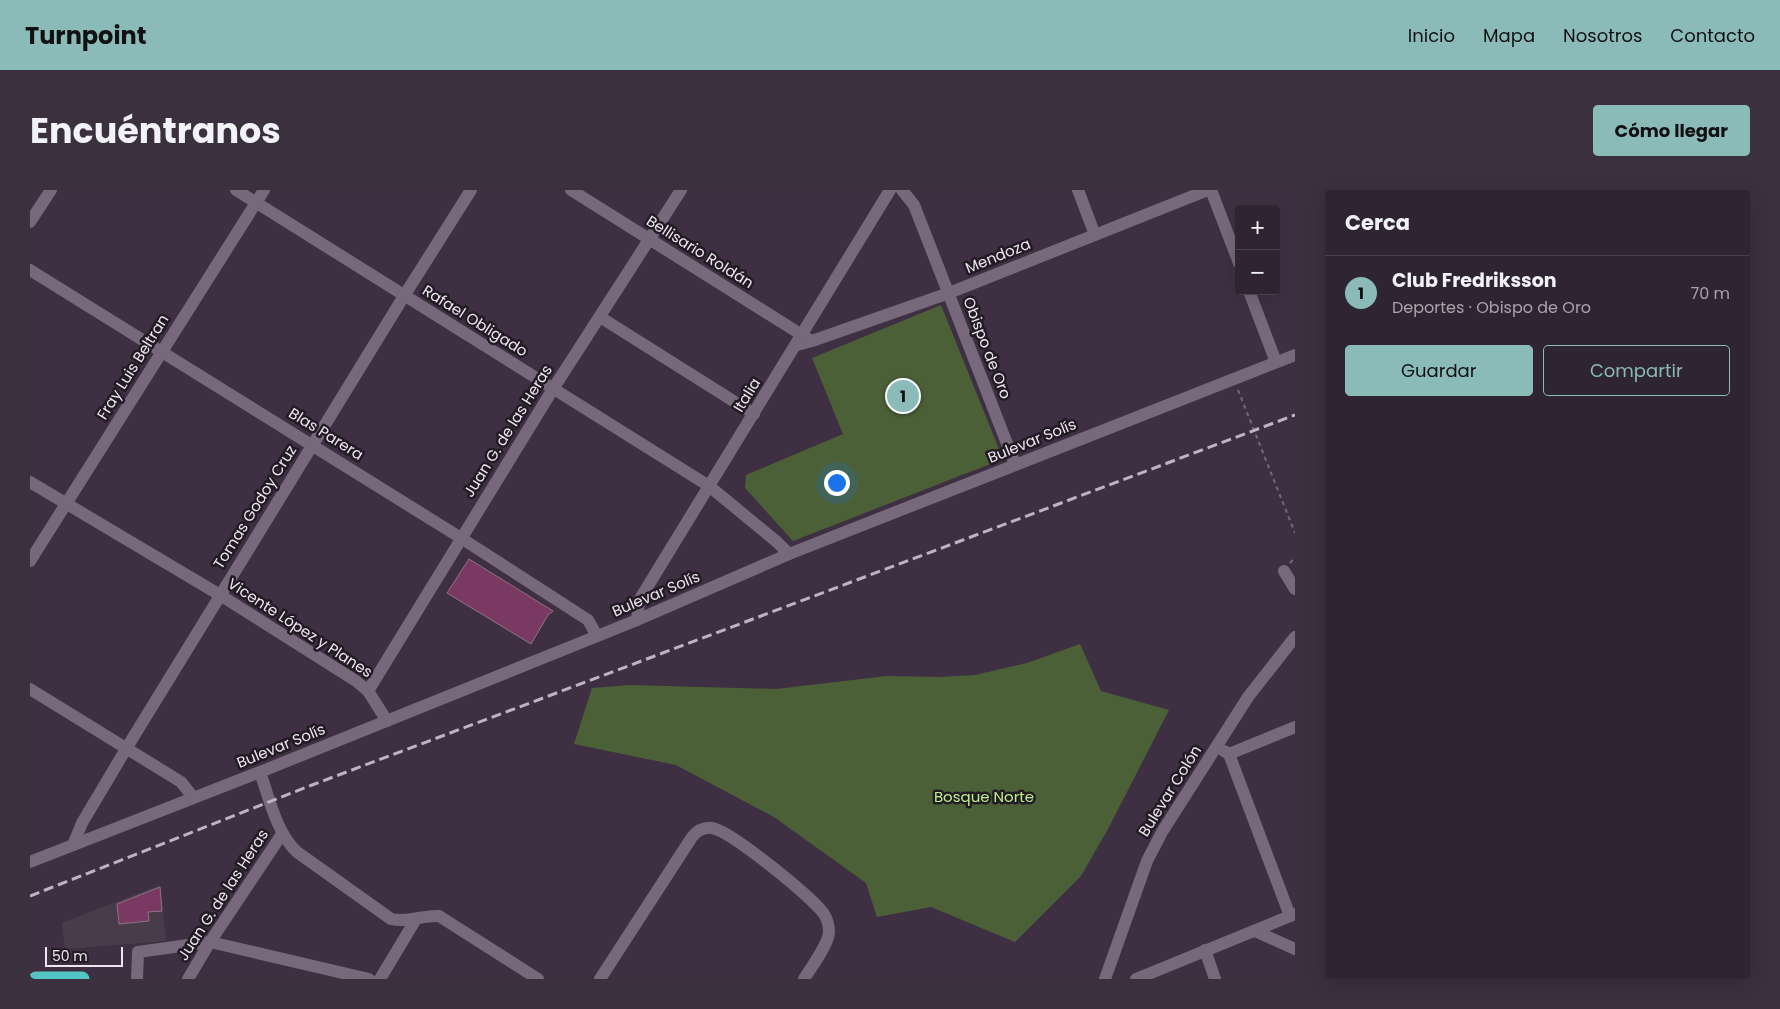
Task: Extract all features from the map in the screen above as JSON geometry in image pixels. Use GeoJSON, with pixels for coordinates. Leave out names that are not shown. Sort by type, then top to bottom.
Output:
{"type":"FeatureCollection","features":[{"type":"Feature","properties":{"kind":"highway"},"geometry":{"type":"LineString","coordinates":[[36,979],[82,979]]}},
{"type":"Feature","properties":{"kind":"street"},"geometry":{"type":"LineString","coordinates":[[30,222],[51,190]]}},
{"type":"Feature","properties":{"kind":"street","name":"Rafael Obligado"},"geometry":{"type":"LineString","coordinates":[[236,190],[709,486],[790,554]]}},
{"type":"Feature","properties":{"kind":"street","name":"Fray Luis Beltran"},"geometry":{"type":"LineString","coordinates":[[30,561],[264,190]]}},
{"type":"Feature","properties":{"kind":"street","name":"Tomas Godoy Cruz"},"geometry":{"type":"LineString","coordinates":[[73,845],[82,823],[126,749],[471,190]]}},
{"type":"Feature","properties":{"kind":"street","name":"Bellisario Roldán"},"geometry":{"type":"LineString","coordinates":[[570,190],[649,239],[804,341]]}},
{"type":"Feature","properties":{"kind":"street","name":"Juan G. de las Heras"},"geometry":{"type":"LineString","coordinates":[[368,691],[552,389],[681,190]]}},
{"type":"Feature","properties":{"kind":"street","name":"Italia"},"geometry":{"type":"LineString","coordinates":[[637,620],[639,601],[643,594],[754,414],[804,341],[890,190]]}},
{"type":"Feature","properties":{"kind":"street","name":"Obispo de Oro"},"geometry":{"type":"LineString","coordinates":[[902,190],[914,205],[1015,464]]}},
{"type":"Feature","properties":{"kind":"street"},"geometry":{"type":"LineString","coordinates":[[1078,190],[1095,235]]}},
{"type":"Feature","properties":{"kind":"street"},"geometry":{"type":"LineString","coordinates":[[1210,190],[1235,253]]}},
{"type":"Feature","properties":{"kind":"street","name":"Mendoza"},"geometry":{"type":"LineString","coordinates":[[804,341],[949,293],[1210,190]]}},
{"type":"Feature","properties":{"kind":"street","name":"Blas Parera"},"geometry":{"type":"LineString","coordinates":[[30,270],[461,538],[588,620],[597,636]]}},
{"type":"Feature","properties":{"kind":"street"},"geometry":{"type":"LineString","coordinates":[[1251,295],[1276,362]]}},
{"type":"Feature","properties":{"kind":"street"},"geometry":{"type":"LineString","coordinates":[[600,317],[754,414]]}},
{"type":"Feature","properties":{"kind":"street","name":"Bulevar Solís"},"geometry":{"type":"LineString","coordinates":[[30,862],[260,772],[637,620],[790,554],[1295,355]]}},
{"type":"Feature","properties":{"kind":"street","name":"Vicente López y Planes"},"geometry":{"type":"LineString","coordinates":[[30,482],[220,596],[356,681],[368,691],[386,721]]}},
{"type":"Feature","properties":{"kind":"street"},"geometry":{"type":"LineString","coordinates":[[1284,571],[1295,589]]}},
{"type":"Feature","properties":{"kind":"street","name":"Bulevar Colón"},"geometry":{"type":"LineString","coordinates":[[1105,979],[1147,861],[1162,832],[1248,697],[1295,637]]}},
{"type":"Feature","properties":{"kind":"street"},"geometry":{"type":"LineString","coordinates":[[30,689],[181,782],[193,797]]}},
{"type":"Feature","properties":{"kind":"street"},"geometry":{"type":"LineString","coordinates":[[1229,754],[1295,727]]}},
{"type":"Feature","properties":{"kind":"street"},"geometry":{"type":"LineString","coordinates":[[1136,979],[1292,916],[1229,754],[1217,746]]}},
{"type":"Feature","properties":{"kind":"street","name":"Juan G. de las Heras"},"geometry":{"type":"LineString","coordinates":[[188,979],[210,942],[282,834],[260,772]]}},
{"type":"Feature","properties":{"kind":"street"},"geometry":{"type":"LineString","coordinates":[[600,979],[692,837],[703,828],[712,828],[724,832],[783,876],[823,913],[829,932],[826,942],[804,979]]}},
{"type":"Feature","properties":{"kind":"street"},"geometry":{"type":"LineString","coordinates":[[282,834],[289,845],[297,852],[391,919],[416,919],[439,916],[538,979]]}},
{"type":"Feature","properties":{"kind":"street"},"geometry":{"type":"LineString","coordinates":[[380,979],[416,919]]}},
{"type":"Feature","properties":{"kind":"street"},"geometry":{"type":"LineString","coordinates":[[1255,931],[1295,949]]}},
{"type":"Feature","properties":{"kind":"street"},"geometry":{"type":"LineString","coordinates":[[137,979],[138,952],[210,942],[369,979]]}},
{"type":"Feature","properties":{"kind":"street"},"geometry":{"type":"LineString","coordinates":[[1204,950],[1215,979]]}},
{"type":"Feature","properties":{"kind":"path"},"geometry":{"type":"LineString","coordinates":[[1234,378],[1295,533]]}},
{"type":"Feature","properties":{"kind":"shaded area"},"geometry":{"type":"Polygon","coordinates":[[[160,885],[166,941],[65,949],[62,923],[160,885]]]}},
{"type":"Feature","properties":{"kind":"green space"},"geometry":{"type":"Polygon","coordinates":[[[941,305],[1003,459],[793,541],[745,488],[746,475],[843,434],[812,358],[941,305]]]}},
{"type":"Feature","properties":{"kind":"green space","name":"Bosque Norte"},"geometry":{"type":"Polygon","coordinates":[[[1080,644],[1101,691],[1169,710],[1108,829],[1081,876],[1015,942],[931,907],[877,917],[866,883],[774,817],[676,765],[574,744],[592,688],[630,685],[776,689],[887,676],[941,677],[975,675],[1027,663],[1080,644]]]}},
{"type":"Feature","properties":{"kind":"building"},"geometry":{"type":"Polygon","coordinates":[[[469,559],[553,611],[548,615],[531,644],[447,593],[469,559]]]}},
{"type":"Feature","properties":{"kind":"building"},"geometry":{"type":"Polygon","coordinates":[[[160,887],[162,911],[148,912],[149,921],[119,924],[117,904],[160,887]]]}},
{"type":"Feature","properties":{"kind":"railway"},"geometry":{"type":"LineString","coordinates":[[30,896],[312,785],[1295,415]]}},
{"type":"Feature","properties":{"kind":"place","name":"Club Fredriksson"},"geometry":{"type":"Point","coordinates":[903,396]}}]}
